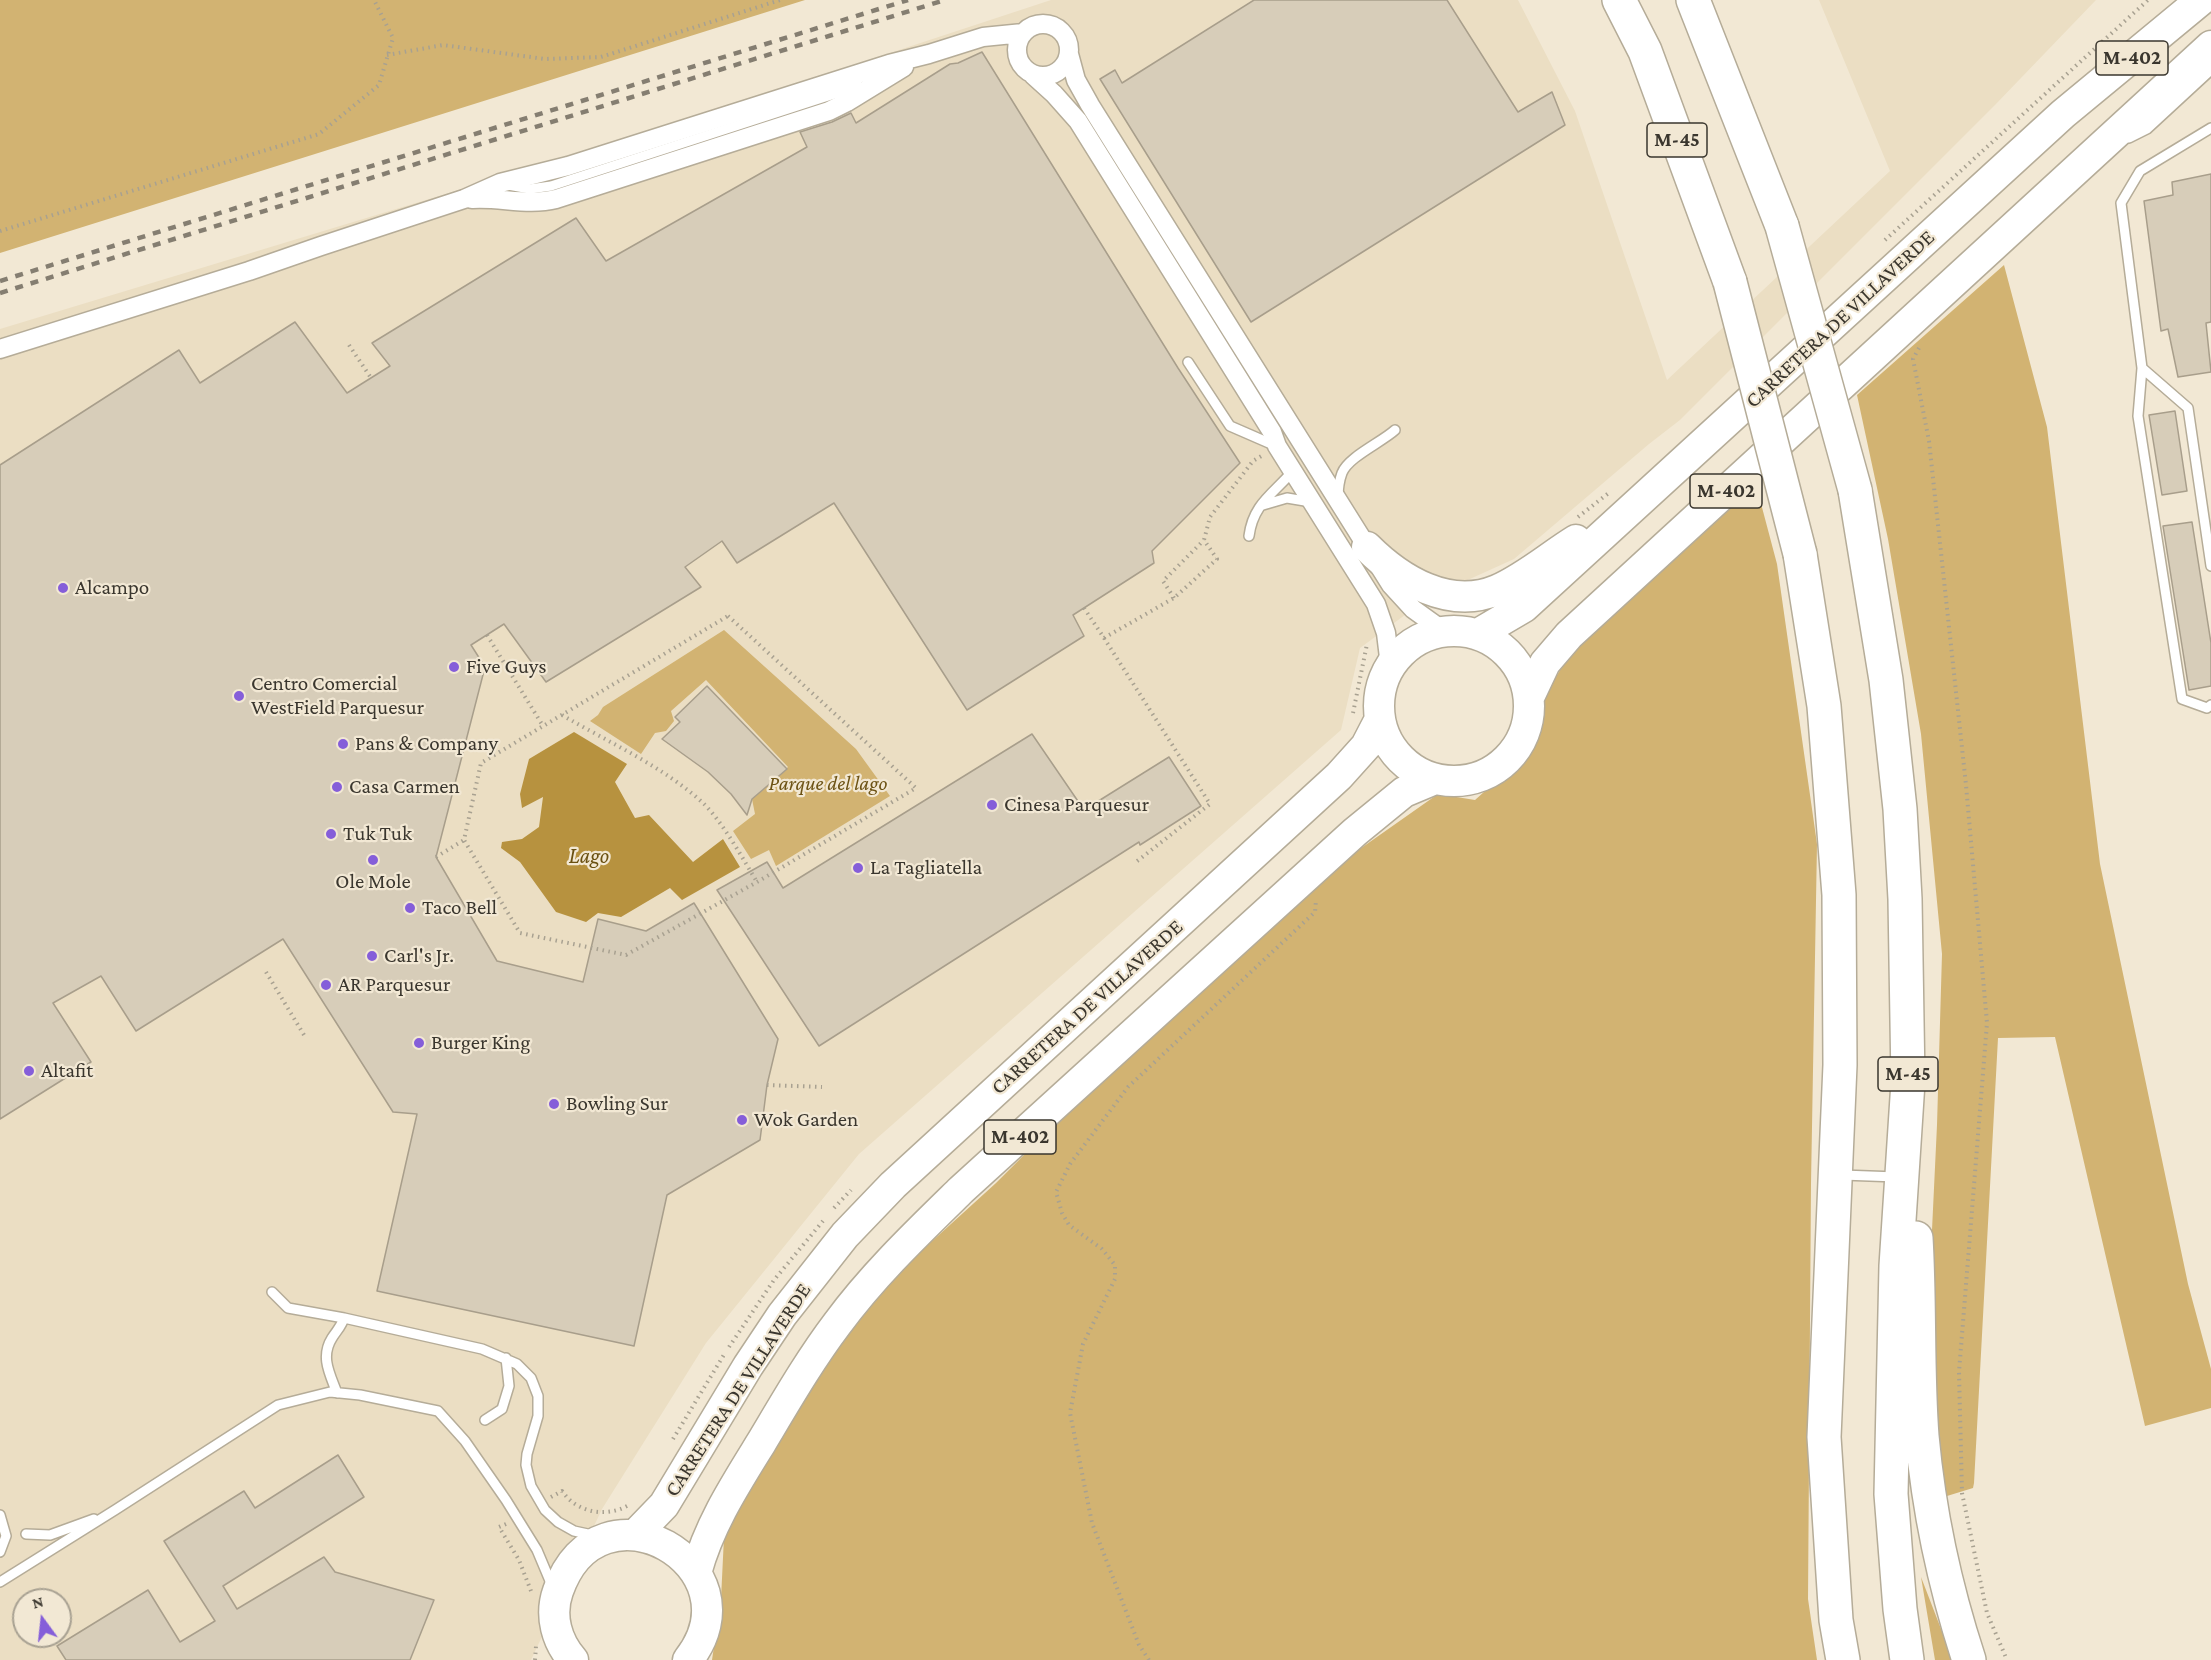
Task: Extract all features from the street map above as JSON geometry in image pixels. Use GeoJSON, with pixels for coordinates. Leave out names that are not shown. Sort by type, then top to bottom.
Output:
{"type":"FeatureCollection","features":[{"type":"Feature","properties":{"kind":"highway","name":"M-45"},"geometry":{"type":"LineString","coordinates":[[1619,0],[1644,51],[1730,282],[1800,555],[1824,706],[1839,895],[1840,1065],[1824,1437],[1836,1620],[1843,1660]]}},
{"type":"Feature","properties":{"kind":"highway","name":"M-45"},"geometry":{"type":"LineString","coordinates":[[1693,0],[1782,226],[1855,490],[1886,680],[1900,809],[1905,899],[1908,1082],[1896,1266],[1891,1494],[1900,1609],[1907,1660]]}},
{"type":"Feature","properties":{"kind":"highway"},"geometry":{"type":"LineString","coordinates":[[2063,114],[2117,57],[2179,0]]}},
{"type":"Feature","properties":{"kind":"highway","name":"CARRETERA DE VILLAVERDE"},"geometry":{"type":"LineString","coordinates":[[1478,634],[1524,607],[2063,114],[2200,0]]}},
{"type":"Feature","properties":{"kind":"highway","name":"M-402"},"geometry":{"type":"LineString","coordinates":[[696,1573],[705,1543],[728,1497],[824,1341],[869,1284],[905,1244],[961,1190],[1393,800],[1435,779],[1468,779],[1493,771],[1503,763],[1525,732],[1529,697],[1545,663],[1560,644],[2211,46]]}},
{"type":"Feature","properties":{"kind":"highway"},"geometry":{"type":"LineString","coordinates":[[1367,548],[1394,571],[1419,586],[1456,595],[1479,595],[1497,590],[1517,579],[1650,494]]}},
{"type":"Feature","properties":{"kind":"highway","name":"M-402"},"geometry":{"type":"LineString","coordinates":[[1380,719],[1381,687],[1390,666],[1404,650],[1427,636],[1445,632],[1462,631],[1478,634]]}},
{"type":"Feature","properties":{"kind":"highway"},"geometry":{"type":"LineString","coordinates":[[1478,634],[1494,642],[1511,656],[1521,673],[1529,697]]}},
{"type":"Feature","properties":{"kind":"highway"},"geometry":{"type":"LineString","coordinates":[[1380,719],[1386,736],[1397,753],[1414,768],[1435,779]]}},
{"type":"Feature","properties":{"kind":"highway","name":"CARRETERA DE VILLAVERDE"},"geometry":{"type":"LineString","coordinates":[[635,1535],[664,1505],[772,1329],[844,1235],[893,1185],[1333,782],[1366,746],[1380,719]]}},
{"type":"Feature","properties":{"kind":"highway"},"geometry":{"type":"LineString","coordinates":[[1908,1082],[1919,1293],[1920,1404],[1925,1467],[1940,1559],[1968,1660]]}},
{"type":"Feature","properties":{"kind":"highway"},"geometry":{"type":"LineString","coordinates":[[557,1651],[555,1624],[545,1598],[578,1556],[596,1542],[605,1538],[635,1535],[670,1546],[689,1563],[705,1594],[706,1617],[701,1639],[688,1660]]}},
{"type":"Feature","properties":{"kind":"highway"},"geometry":{"type":"LineString","coordinates":[[1836,1620],[1837,1660]]}},
{"type":"Feature","properties":{"kind":"street"},"geometry":{"type":"LineString","coordinates":[[0,349],[249,271],[464,199],[500,183],[568,166],[889,64],[983,37],[1023,33],[1036,25],[1046,24],[1065,36],[1076,80],[1090,105],[1396,593],[1422,616],[1445,632]]}},
{"type":"Feature","properties":{"kind":"street"},"geometry":{"type":"LineString","coordinates":[[1023,33],[1018,44],[1018,55],[1025,70],[1054,94],[1078,121],[1272,432],[1277,446],[1376,604],[1386,633],[1390,666]]}},
{"type":"Feature","properties":{"kind":"street"},"geometry":{"type":"LineString","coordinates":[[464,199],[487,198],[533,202],[556,199],[829,111],[930,54]]}},
{"type":"Feature","properties":{"kind":"street"},"geometry":{"type":"LineString","coordinates":[[1033,75],[1043,76],[1057,71],[1065,64],[1069,54]]}},
{"type":"Feature","properties":{"kind":"lane"},"geometry":{"type":"LineString","coordinates":[[2092,156],[2147,129],[2211,70]]}},
{"type":"Feature","properties":{"kind":"lane"},"geometry":{"type":"LineString","coordinates":[[500,183],[524,189],[542,188],[683,148],[891,74]]}},
{"type":"Feature","properties":{"kind":"lane"},"geometry":{"type":"LineString","coordinates":[[2211,128],[2140,171],[2121,203],[2142,368],[2138,416],[2182,699],[2207,708],[2211,705]]}},
{"type":"Feature","properties":{"kind":"lane"},"geometry":{"type":"LineString","coordinates":[[1188,362],[1230,426],[1277,446]]}},
{"type":"Feature","properties":{"kind":"lane"},"geometry":{"type":"LineString","coordinates":[[2142,368],[2188,408],[2211,566]]}},
{"type":"Feature","properties":{"kind":"lane"},"geometry":{"type":"LineString","coordinates":[[1337,500],[1340,479],[1346,467],[1395,430]]}},
{"type":"Feature","properties":{"kind":"lane"},"geometry":{"type":"LineString","coordinates":[[1249,536],[1251,520],[1258,507],[1293,471]]}},
{"type":"Feature","properties":{"kind":"lane"},"geometry":{"type":"LineString","coordinates":[[1258,507],[1287,498],[1313,502]]}},
{"type":"Feature","properties":{"kind":"lane"},"geometry":{"type":"LineString","coordinates":[[1835,1175],[1902,1177]]}},
{"type":"Feature","properties":{"kind":"lane"},"geometry":{"type":"LineString","coordinates":[[272,1292],[288,1308],[482,1349],[517,1364],[531,1378],[538,1396],[538,1416],[529,1444],[526,1465],[535,1493],[545,1510],[565,1527],[583,1534],[605,1538]]}},
{"type":"Feature","properties":{"kind":"lane"},"geometry":{"type":"LineString","coordinates":[[337,1393],[326,1359],[330,1341],[341,1328],[344,1318]]}},
{"type":"Feature","properties":{"kind":"lane"},"geometry":{"type":"LineString","coordinates":[[485,1420],[502,1409],[509,1386],[506,1358]]}},
{"type":"Feature","properties":{"kind":"lane"},"geometry":{"type":"LineString","coordinates":[[0,1582],[278,1405],[330,1392],[360,1395],[438,1411],[465,1441],[537,1550],[545,1598]]}},
{"type":"Feature","properties":{"kind":"lane"},"geometry":{"type":"LineString","coordinates":[[26,1534],[50,1535],[116,1510]]}},
{"type":"Feature","properties":{"kind":"lane"},"geometry":{"type":"LineString","coordinates":[[0,1515],[6,1536],[0,1552]]}},
{"type":"Feature","properties":{"kind":"path"},"geometry":{"type":"LineString","coordinates":[[0,231],[319,134],[379,85],[393,38],[374,0]]}},
{"type":"Feature","properties":{"kind":"path"},"geometry":{"type":"LineString","coordinates":[[387,54],[443,45],[545,59],[602,57],[780,0]]}},
{"type":"Feature","properties":{"kind":"path"},"geometry":{"type":"LineString","coordinates":[[2114,30],[2148,0]]}},
{"type":"Feature","properties":{"kind":"path"},"geometry":{"type":"LineString","coordinates":[[1923,340],[1913,359],[1929,441],[1966,785],[1987,1023],[1959,1372],[1962,1493],[1988,1613],[2007,1660]]}},
{"type":"Feature","properties":{"kind":"path"},"geometry":{"type":"LineString","coordinates":[[349,345],[371,378]]}},
{"type":"Feature","properties":{"kind":"path"},"geometry":{"type":"LineString","coordinates":[[1174,598],[1163,581],[1204,540],[1210,518],[1253,461],[1277,446]]}},
{"type":"Feature","properties":{"kind":"path"},"geometry":{"type":"LineString","coordinates":[[1104,638],[1174,598],[1216,559],[1204,540]]}},
{"type":"Feature","properties":{"kind":"path"},"geometry":{"type":"LineString","coordinates":[[1084,608],[1210,804],[1136,862]]}},
{"type":"Feature","properties":{"kind":"path"},"geometry":{"type":"LineString","coordinates":[[728,616],[916,788],[757,882],[626,955],[520,933],[464,840],[481,763],[562,715],[728,616]]}},
{"type":"Feature","properties":{"kind":"path"},"geometry":{"type":"LineString","coordinates":[[487,635],[543,726]]}},
{"type":"Feature","properties":{"kind":"path"},"geometry":{"type":"LineString","coordinates":[[562,715],[670,777],[704,804],[738,849],[757,882]]}},
{"type":"Feature","properties":{"kind":"path"},"geometry":{"type":"LineString","coordinates":[[435,857],[464,840]]}},
{"type":"Feature","properties":{"kind":"path"},"geometry":{"type":"LineString","coordinates":[[1149,1660],[1139,1645],[1092,1523],[1070,1413],[1083,1344],[1115,1279],[1115,1265],[1102,1249],[1069,1225],[1062,1213],[1056,1192],[1070,1164],[1128,1087],[1315,912],[1318,866]]}},
{"type":"Feature","properties":{"kind":"path"},"geometry":{"type":"LineString","coordinates":[[266,972],[304,1035]]}},
{"type":"Feature","properties":{"kind":"path"},"geometry":{"type":"LineString","coordinates":[[767,1085],[822,1087]]}},
{"type":"Feature","properties":{"kind":"path"},"geometry":{"type":"LineString","coordinates":[[499,1527],[523,1569],[545,1598]]}},
{"type":"Feature","properties":{"kind":"path"},"geometry":{"type":"LineString","coordinates":[[535,1660],[557,1651]]}},
{"type":"Feature","properties":{"kind":"shaded area"},"geometry":{"type":"Polygon","coordinates":[[[1051,0],[1518,0],[1575,111],[1667,380],[1890,171],[1819,0],[2096,0],[1995,105],[1680,420],[1514,559],[1428,598],[1360,648],[1341,730],[859,1154],[706,1343],[602,1509],[531,1660],[0,1660],[0,329],[647,133],[1051,0]]]}},
{"type":"Feature","properties":{"kind":"green space"},"geometry":{"type":"Polygon","coordinates":[[[0,0],[805,0],[0,253],[0,0]]]}},
{"type":"Feature","properties":{"kind":"green space"},"geometry":{"type":"Polygon","coordinates":[[[2004,265],[2047,427],[2100,864],[2188,1284],[2211,1369],[2211,1408],[2145,1426],[2055,1037],[1998,1038],[1974,1483],[1973,1488],[1947,1496],[1944,1486],[1934,1382],[1930,1272],[1942,954],[1921,734],[1888,539],[1857,395],[2004,265]]]}},
{"type":"Feature","properties":{"kind":"green space"},"geometry":{"type":"Polygon","coordinates":[[[1755,481],[1777,564],[1817,844],[1811,1183],[1808,1599],[1817,1660],[712,1660],[721,1599],[724,1537],[789,1421],[874,1294],[996,1183],[1126,1053],[1357,851],[1438,794],[1475,800],[1522,758],[1543,698],[1573,649],[1755,481]]]}},
{"type":"Feature","properties":{"kind":"green space","name":"Parque del lago"},"geometry":{"type":"Polygon","coordinates":[[[724,630],[856,749],[890,796],[776,866],[769,850],[751,859],[733,831],[755,814],[752,799],[788,767],[706,680],[671,711],[674,721],[666,731],[655,733],[641,754],[590,721],[603,707],[724,630]]]}},
{"type":"Feature","properties":{"kind":"green space"},"geometry":{"type":"Polygon","coordinates":[[[1921,1577],[1953,1660],[1935,1660],[1921,1577]]]}},
{"type":"Feature","properties":{"kind":"water","name":"Lago"},"geometry":{"type":"Polygon","coordinates":[[[574,732],[627,764],[615,782],[635,818],[649,815],[693,862],[723,839],[740,867],[682,900],[670,888],[621,917],[598,913],[586,922],[556,912],[520,862],[501,848],[502,842],[522,839],[539,827],[543,797],[522,808],[520,794],[529,759],[574,732]]]}},
{"type":"Feature","properties":{"kind":"building"},"geometry":{"type":"Polygon","coordinates":[[[1254,0],[1447,0],[1518,112],[1552,92],[1565,125],[1251,322],[1100,79],[1115,70],[1122,83],[1254,0]]]}},
{"type":"Feature","properties":{"kind":"building","name":"Centro Comercial WestField Parquesur"},"geometry":{"type":"Polygon","coordinates":[[[982,52],[1178,368],[1240,463],[1152,551],[1154,563],[1073,615],[1084,636],[967,710],[834,503],[737,563],[722,541],[685,567],[701,587],[546,682],[504,624],[471,645],[485,667],[436,857],[497,961],[583,982],[598,919],[646,931],[694,903],[778,1039],[767,1085],[760,1140],[667,1195],[634,1346],[377,1291],[417,1114],[393,1112],[283,939],[136,1031],[101,976],[53,1003],[91,1062],[0,1119],[0,465],[179,350],[200,383],[295,322],[347,393],[390,366],[372,343],[576,218],[606,261],[807,147],[800,132],[832,122],[851,113],[856,123],[950,64],[958,63],[982,52]]]}},
{"type":"Feature","properties":{"kind":"building"},"geometry":{"type":"Polygon","coordinates":[[[2211,174],[2211,322],[2206,323],[2211,372],[2178,377],[2168,329],[2161,331],[2144,201],[2173,195],[2172,182],[2211,174]]]}},
{"type":"Feature","properties":{"kind":"building"},"geometry":{"type":"Polygon","coordinates":[[[2175,411],[2187,491],[2162,495],[2149,415],[2175,411]]]}},
{"type":"Feature","properties":{"kind":"building"},"geometry":{"type":"Polygon","coordinates":[[[2192,522],[2211,643],[2211,686],[2189,690],[2163,526],[2192,522]]]}},
{"type":"Feature","properties":{"kind":"building"},"geometry":{"type":"Polygon","coordinates":[[[707,686],[787,769],[752,799],[747,815],[731,794],[708,772],[662,739],[680,722],[675,717],[707,686]]]}},
{"type":"Feature","properties":{"kind":"building"},"geometry":{"type":"Polygon","coordinates":[[[1032,734],[1084,810],[1169,757],[1201,806],[1140,845],[1139,842],[819,1046],[717,890],[767,862],[783,888],[1032,734]]]}},
{"type":"Feature","properties":{"kind":"building"},"geometry":{"type":"Polygon","coordinates":[[[338,1455],[364,1497],[223,1586],[237,1609],[324,1557],[335,1572],[434,1600],[410,1660],[66,1660],[58,1648],[72,1648],[72,1637],[148,1590],[180,1642],[215,1621],[164,1541],[244,1491],[255,1508],[338,1455]]]}},
{"type":"Feature","properties":{"kind":"railway"},"geometry":{"type":"LineString","coordinates":[[0,281],[908,0]]}},
{"type":"Feature","properties":{"kind":"railway"},"geometry":{"type":"LineString","coordinates":[[0,293],[945,0]]}},
{"type":"Feature","properties":{"kind":"place","name":"Alcampo"},"geometry":{"type":"Point","coordinates":[63,588]}},
{"type":"Feature","properties":{"kind":"place","name":"Five Guys"},"geometry":{"type":"Point","coordinates":[454,667]}},
{"type":"Feature","properties":{"kind":"place","name":"Centro Comercial WestField Parquesur"},"geometry":{"type":"Point","coordinates":[239,696]}},
{"type":"Feature","properties":{"kind":"place","name":"Pans & Company"},"geometry":{"type":"Point","coordinates":[343,744]}},
{"type":"Feature","properties":{"kind":"place","name":"Casa Carmen"},"geometry":{"type":"Point","coordinates":[337,787]}},
{"type":"Feature","properties":{"kind":"place","name":"Cinesa Parquesur"},"geometry":{"type":"Point","coordinates":[992,805]}},
{"type":"Feature","properties":{"kind":"place","name":"Tuk Tuk"},"geometry":{"type":"Point","coordinates":[331,834]}},
{"type":"Feature","properties":{"kind":"place","name":"Ole Mole"},"geometry":{"type":"Point","coordinates":[373,860]}},
{"type":"Feature","properties":{"kind":"place","name":"La Tagliatella"},"geometry":{"type":"Point","coordinates":[858,868]}},
{"type":"Feature","properties":{"kind":"place","name":"Taco Bell"},"geometry":{"type":"Point","coordinates":[410,908]}},
{"type":"Feature","properties":{"kind":"place","name":"Carl's Jr."},"geometry":{"type":"Point","coordinates":[372,956]}},
{"type":"Feature","properties":{"kind":"place","name":"AR Parquesur"},"geometry":{"type":"Point","coordinates":[326,985]}},
{"type":"Feature","properties":{"kind":"place","name":"Burger King"},"geometry":{"type":"Point","coordinates":[419,1043]}},
{"type":"Feature","properties":{"kind":"place","name":"Altafit"},"geometry":{"type":"Point","coordinates":[29,1071]}},
{"type":"Feature","properties":{"kind":"place","name":"Bowling Sur"},"geometry":{"type":"Point","coordinates":[554,1104]}},
{"type":"Feature","properties":{"kind":"place","name":"Wok Garden"},"geometry":{"type":"Point","coordinates":[742,1120]}}]}
